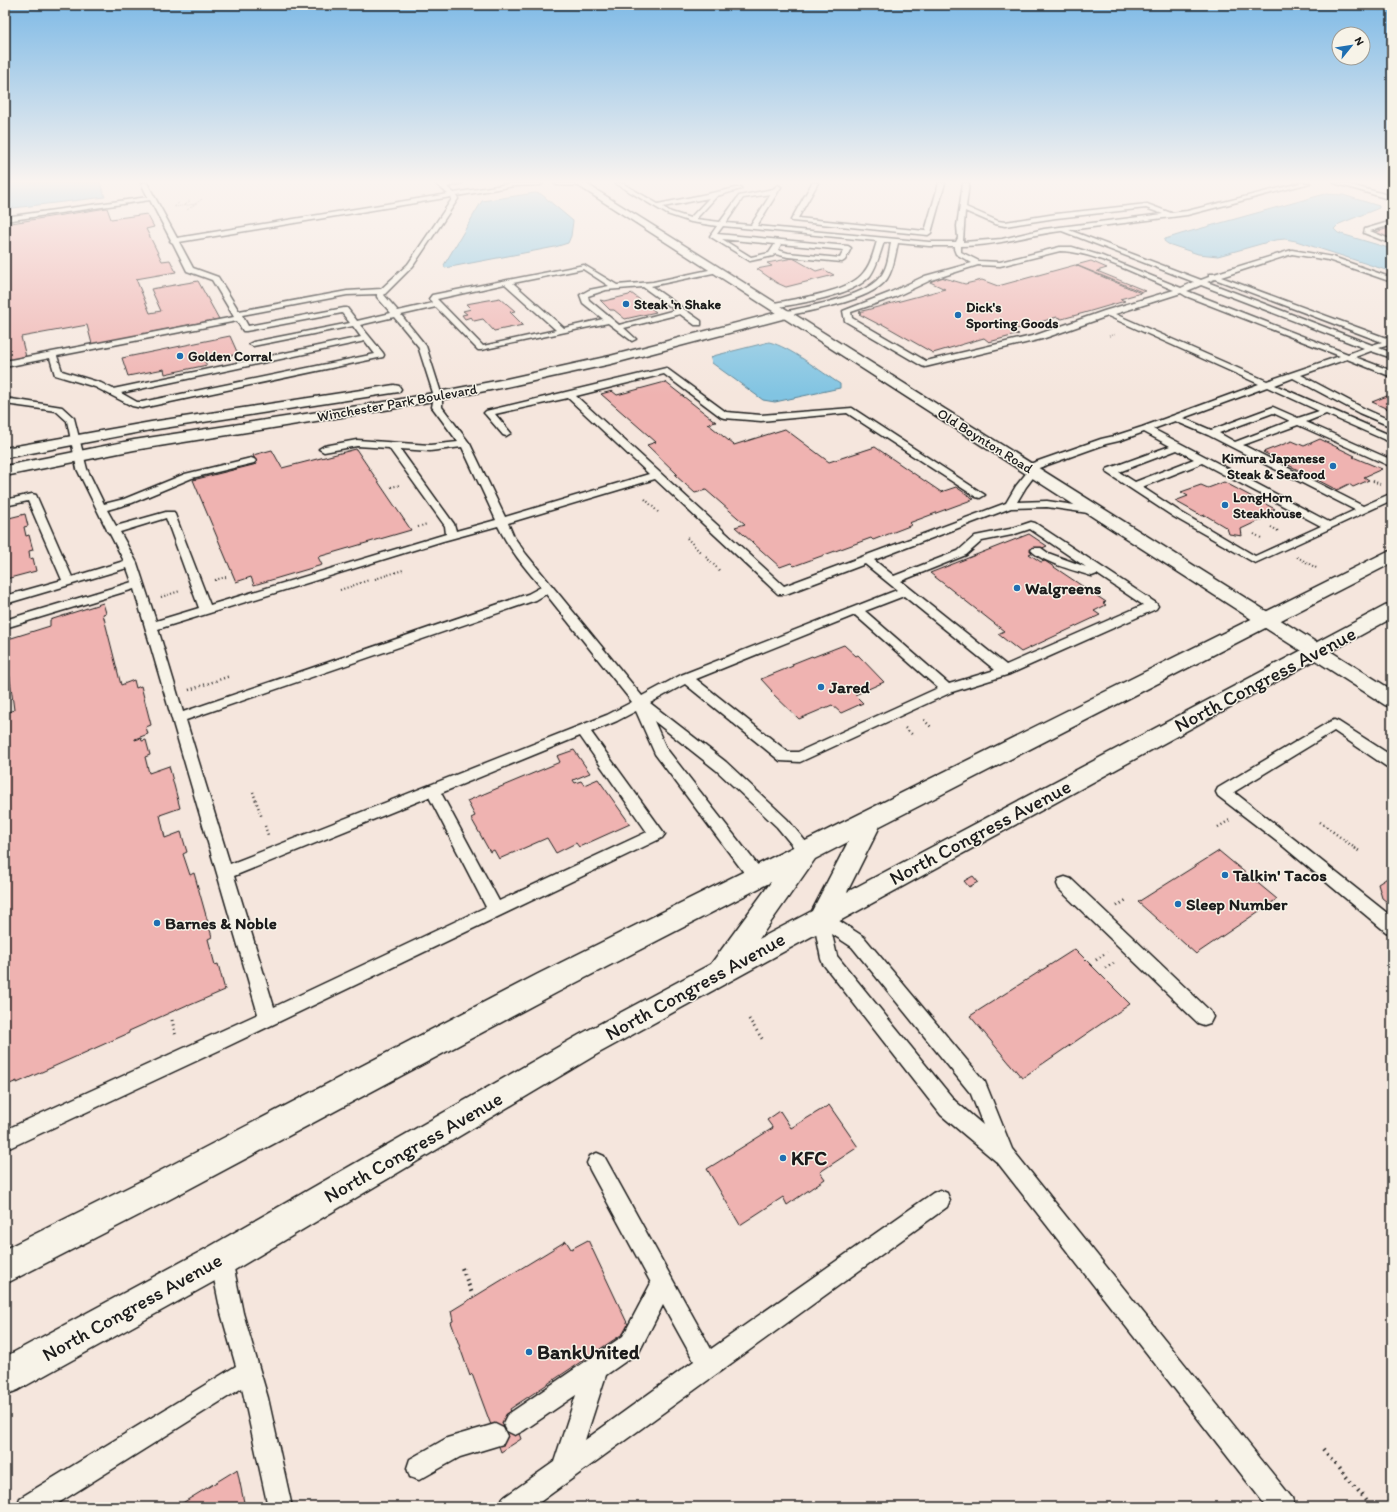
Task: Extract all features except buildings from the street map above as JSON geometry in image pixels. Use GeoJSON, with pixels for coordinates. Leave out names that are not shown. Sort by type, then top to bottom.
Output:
{"type":"FeatureCollection","features":[{"type":"Feature","properties":{"kind":"street","name":"Old Boynton Road"},"geometry":{"type":"LineString","coordinates":[[688,254],[786,314],[1392,700]]}},
{"type":"Feature","properties":{"kind":"street"},"geometry":{"type":"LineString","coordinates":[[736,314],[772,306]]}},
{"type":"Feature","properties":{"kind":"street","name":"Winchester Park Boulevard"},"geometry":{"type":"LineString","coordinates":[[5,470],[506,383],[604,361],[786,314]]}},
{"type":"Feature","properties":{"kind":"street"},"geometry":{"type":"LineString","coordinates":[[683,326],[713,319]]}},
{"type":"Feature","properties":{"kind":"street"},"geometry":{"type":"LineString","coordinates":[[618,343],[647,336]]}},
{"type":"Feature","properties":{"kind":"street","name":"Winchester Park Boulevard"},"geometry":{"type":"LineString","coordinates":[[420,384],[448,379]]}},
{"type":"Feature","properties":{"kind":"street","name":"Winchester Park Boulevard"},"geometry":{"type":"LineString","coordinates":[[5,453],[177,422],[406,387]]}},
{"type":"Feature","properties":{"kind":"street"},"geometry":{"type":"LineString","coordinates":[[5,1266],[148,1194],[548,983],[1392,556]]}},
{"type":"Feature","properties":{"kind":"street","name":"North Congress Avenue"},"geometry":{"type":"LineString","coordinates":[[5,1377],[221,1259],[589,1044],[1392,610]]}},
{"type":"Feature","properties":{"kind":"street"},"geometry":{"type":"LineString","coordinates":[[821,918],[872,819]]}},
{"type":"Feature","properties":{"kind":"street"},"geometry":{"type":"LineString","coordinates":[[720,972],[806,852]]}},
{"type":"Feature","properties":{"kind":"lane"},"geometry":{"type":"LineString","coordinates":[[181,254],[190,269],[212,276],[218,282],[246,329],[267,370]]}},
{"type":"Feature","properties":{"kind":"lane"},"geometry":{"type":"LineString","coordinates":[[5,364],[340,294],[382,291],[403,274],[419,254]]}},
{"type":"Feature","properties":{"kind":"lane"},"geometry":{"type":"LineString","coordinates":[[741,254],[750,259],[772,254]]}},
{"type":"Feature","properties":{"kind":"lane"},"geometry":{"type":"LineString","coordinates":[[781,254],[842,260],[845,254]]}},
{"type":"Feature","properties":{"kind":"lane"},"geometry":{"type":"LineString","coordinates":[[772,306],[833,292],[856,284],[867,274],[876,254]]}},
{"type":"Feature","properties":{"kind":"lane"},"geometry":{"type":"LineString","coordinates":[[786,314],[855,295],[876,285],[884,279],[891,254]]}},
{"type":"Feature","properties":{"kind":"lane"},"geometry":{"type":"LineString","coordinates":[[959,254],[978,262],[1000,264],[1042,254]]}},
{"type":"Feature","properties":{"kind":"lane"},"geometry":{"type":"LineString","coordinates":[[1088,254],[1100,257],[1346,357],[1392,374]]}},
{"type":"Feature","properties":{"kind":"lane"},"geometry":{"type":"LineString","coordinates":[[1125,254],[1392,356]]}},
{"type":"Feature","properties":{"kind":"lane"},"geometry":{"type":"LineString","coordinates":[[978,262],[928,278],[892,295],[847,311],[848,319],[925,364],[1040,337],[1107,313],[1287,254]]}},
{"type":"Feature","properties":{"kind":"lane"},"geometry":{"type":"LineString","coordinates":[[1305,254],[1328,259],[1392,280]]}},
{"type":"Feature","properties":{"kind":"lane"},"geometry":{"type":"LineString","coordinates":[[610,320],[481,348],[433,299],[435,297],[580,267],[586,268],[614,286],[622,288],[646,286],[698,323]]}},
{"type":"Feature","properties":{"kind":"lane"},"geometry":{"type":"LineString","coordinates":[[632,339],[623,326],[596,300],[604,294],[714,270]]}},
{"type":"Feature","properties":{"kind":"lane"},"geometry":{"type":"LineString","coordinates":[[1200,272],[1391,342]]}},
{"type":"Feature","properties":{"kind":"lane"},"geometry":{"type":"LineString","coordinates":[[594,274],[595,279],[600,283],[600,285],[584,295],[586,301],[610,320],[623,326],[681,311]]}},
{"type":"Feature","properties":{"kind":"lane"},"geometry":{"type":"LineString","coordinates":[[507,282],[562,331]]}},
{"type":"Feature","properties":{"kind":"lane"},"geometry":{"type":"LineString","coordinates":[[592,291],[614,286]]}},
{"type":"Feature","properties":{"kind":"lane"},"geometry":{"type":"LineString","coordinates":[[382,291],[380,295],[422,346],[438,396],[437,407],[465,444],[509,537],[640,703],[721,766],[782,823],[806,852]]}},
{"type":"Feature","properties":{"kind":"lane"},"geometry":{"type":"LineString","coordinates":[[253,344],[438,304]]}},
{"type":"Feature","properties":{"kind":"lane"},"geometry":{"type":"LineString","coordinates":[[114,392],[380,355],[344,310],[246,329]]}},
{"type":"Feature","properties":{"kind":"lane"},"geometry":{"type":"LineString","coordinates":[[1107,313],[1392,440]]}},
{"type":"Feature","properties":{"kind":"lane"},"geometry":{"type":"LineString","coordinates":[[53,355],[58,373],[98,385],[135,404],[142,405],[267,370],[367,338]]}},
{"type":"Feature","properties":{"kind":"lane"},"geometry":{"type":"LineString","coordinates":[[1010,505],[1030,470],[1104,441],[1116,439],[1145,429],[1391,342]]}},
{"type":"Feature","properties":{"kind":"lane"},"geometry":{"type":"LineString","coordinates":[[506,433],[489,413],[666,371],[724,415],[761,418],[849,410],[980,495]]}},
{"type":"Feature","properties":{"kind":"lane"},"geometry":{"type":"LineString","coordinates":[[1294,376],[1362,411],[1392,424]]}},
{"type":"Feature","properties":{"kind":"lane"},"geometry":{"type":"LineString","coordinates":[[1327,392],[1378,408]]}},
{"type":"Feature","properties":{"kind":"lane"},"geometry":{"type":"LineString","coordinates":[[570,394],[782,592],[1010,505],[1047,504],[1095,511]]}},
{"type":"Feature","properties":{"kind":"lane"},"geometry":{"type":"LineString","coordinates":[[5,401],[59,409],[71,420],[82,469],[112,531],[131,563],[138,584],[268,1017]]}},
{"type":"Feature","properties":{"kind":"lane"},"geometry":{"type":"LineString","coordinates":[[1364,404],[1386,416]]}},
{"type":"Feature","properties":{"kind":"lane"},"geometry":{"type":"LineString","coordinates":[[1211,433],[1273,410],[1392,464]]}},
{"type":"Feature","properties":{"kind":"lane"},"geometry":{"type":"LineString","coordinates":[[1235,445],[1326,411]]}},
{"type":"Feature","properties":{"kind":"lane"},"geometry":{"type":"LineString","coordinates":[[1176,418],[1211,433],[1363,510]]}},
{"type":"Feature","properties":{"kind":"lane"},"geometry":{"type":"LineString","coordinates":[[1145,429],[1329,526]]}},
{"type":"Feature","properties":{"kind":"lane"},"geometry":{"type":"LineString","coordinates":[[324,449],[357,443],[430,448],[465,444]]}},
{"type":"Feature","properties":{"kind":"lane"},"geometry":{"type":"LineString","coordinates":[[392,445],[450,526],[452,535]]}},
{"type":"Feature","properties":{"kind":"lane"},"geometry":{"type":"LineString","coordinates":[[1179,446],[1111,471],[1255,560],[1392,496]]}},
{"type":"Feature","properties":{"kind":"lane"},"geometry":{"type":"LineString","coordinates":[[1134,486],[1203,459]]}},
{"type":"Feature","properties":{"kind":"lane"},"geometry":{"type":"LineString","coordinates":[[101,508],[128,501],[189,476],[251,461]]}},
{"type":"Feature","properties":{"kind":"lane"},"geometry":{"type":"LineString","coordinates":[[151,627],[452,535],[501,522],[656,475]]}},
{"type":"Feature","properties":{"kind":"lane"},"geometry":{"type":"LineString","coordinates":[[5,502],[32,497],[69,582]]}},
{"type":"Feature","properties":{"kind":"lane"},"geometry":{"type":"LineString","coordinates":[[112,531],[170,514],[206,610]]}},
{"type":"Feature","properties":{"kind":"lane"},"geometry":{"type":"LineString","coordinates":[[960,524],[979,538]]}},
{"type":"Feature","properties":{"kind":"lane"},"geometry":{"type":"LineString","coordinates":[[686,678],[785,757],[800,757],[947,689],[1005,671],[1152,606],[1031,525],[1016,535],[979,538],[962,553],[892,581]]}},
{"type":"Feature","properties":{"kind":"lane"},"geometry":{"type":"LineString","coordinates":[[1037,550],[1044,555],[1114,580]]}},
{"type":"Feature","properties":{"kind":"lane"},"geometry":{"type":"LineString","coordinates":[[866,560],[1005,671]]}},
{"type":"Feature","properties":{"kind":"lane"},"geometry":{"type":"LineString","coordinates":[[5,600],[131,563]]}},
{"type":"Feature","properties":{"kind":"lane"},"geometry":{"type":"LineString","coordinates":[[5,624],[138,584]]}},
{"type":"Feature","properties":{"kind":"lane"},"geometry":{"type":"LineString","coordinates":[[179,718],[532,597],[548,588]]}},
{"type":"Feature","properties":{"kind":"lane"},"geometry":{"type":"LineString","coordinates":[[225,873],[612,718],[686,678],[904,591]]}},
{"type":"Feature","properties":{"kind":"lane"},"geometry":{"type":"LineString","coordinates":[[857,610],[947,689]]}},
{"type":"Feature","properties":{"kind":"lane"},"geometry":{"type":"LineString","coordinates":[[640,703],[660,750],[757,877]]}},
{"type":"Feature","properties":{"kind":"lane"},"geometry":{"type":"LineString","coordinates":[[1392,763],[1334,725],[1223,792],[1289,843],[1392,927]]}},
{"type":"Feature","properties":{"kind":"lane"},"geometry":{"type":"LineString","coordinates":[[5,1140],[496,911],[657,834],[583,730]]}},
{"type":"Feature","properties":{"kind":"lane"},"geometry":{"type":"LineString","coordinates":[[432,790],[496,911]]}},
{"type":"Feature","properties":{"kind":"lane"},"geometry":{"type":"LineString","coordinates":[[1065,884],[1204,1017]]}},
{"type":"Feature","properties":{"kind":"lane"},"geometry":{"type":"LineString","coordinates":[[821,918],[829,959],[948,1108],[1005,1156],[1283,1507]]}},
{"type":"Feature","properties":{"kind":"lane"},"geometry":{"type":"LineString","coordinates":[[821,918],[858,942],[978,1088],[1005,1156]]}},
{"type":"Feature","properties":{"kind":"lane"},"geometry":{"type":"LineString","coordinates":[[597,1162],[708,1365]]}},
{"type":"Feature","properties":{"kind":"lane"},"geometry":{"type":"LineString","coordinates":[[512,1507],[940,1200]]}},
{"type":"Feature","properties":{"kind":"lane"},"geometry":{"type":"LineString","coordinates":[[221,1259],[232,1313],[256,1398],[280,1507]]}},
{"type":"Feature","properties":{"kind":"lane"},"geometry":{"type":"LineString","coordinates":[[515,1423],[631,1344],[663,1282]]}},
{"type":"Feature","properties":{"kind":"lane"},"geometry":{"type":"LineString","coordinates":[[563,1470],[597,1367]]}},
{"type":"Feature","properties":{"kind":"lane"},"geometry":{"type":"LineString","coordinates":[[29,1507],[248,1371]]}},
{"type":"Feature","properties":{"kind":"lane"},"geometry":{"type":"LineString","coordinates":[[419,1468],[455,1446],[495,1436]]}},
{"type":"Feature","properties":{"kind":"path"},"geometry":{"type":"LineString","coordinates":[[1109,336],[1114,335]]}},
{"type":"Feature","properties":{"kind":"path"},"geometry":{"type":"LineString","coordinates":[[645,499],[658,512]]}},
{"type":"Feature","properties":{"kind":"path"},"geometry":{"type":"LineString","coordinates":[[687,538],[701,552]]}},
{"type":"Feature","properties":{"kind":"path"},"geometry":{"type":"LineString","coordinates":[[706,557],[720,571]]}},
{"type":"Feature","properties":{"kind":"path"},"geometry":{"type":"LineString","coordinates":[[1306,562],[1318,569]]}},
{"type":"Feature","properties":{"kind":"path"},"geometry":{"type":"LineString","coordinates":[[375,579],[403,570]]}},
{"type":"Feature","properties":{"kind":"path"},"geometry":{"type":"LineString","coordinates":[[209,582],[226,577]]}},
{"type":"Feature","properties":{"kind":"path"},"geometry":{"type":"LineString","coordinates":[[340,590],[369,580]]}},
{"type":"Feature","properties":{"kind":"path"},"geometry":{"type":"LineString","coordinates":[[164,596],[183,590]]}},
{"type":"Feature","properties":{"kind":"path"},"geometry":{"type":"LineString","coordinates":[[189,690],[230,676]]}},
{"type":"Feature","properties":{"kind":"path"},"geometry":{"type":"LineString","coordinates":[[919,715],[932,728]]}},
{"type":"Feature","properties":{"kind":"path"},"geometry":{"type":"LineString","coordinates":[[901,724],[914,736]]}},
{"type":"Feature","properties":{"kind":"path"},"geometry":{"type":"LineString","coordinates":[[253,792],[262,818]]}},
{"type":"Feature","properties":{"kind":"path"},"geometry":{"type":"LineString","coordinates":[[1320,822],[1359,851]]}},
{"type":"Feature","properties":{"kind":"path"},"geometry":{"type":"LineString","coordinates":[[1112,909],[1128,899]]}},
{"type":"Feature","properties":{"kind":"path"},"geometry":{"type":"LineString","coordinates":[[749,1019],[763,1040]]}},
{"type":"Feature","properties":{"kind":"path"},"geometry":{"type":"LineString","coordinates":[[172,1020],[177,1041]]}},
{"type":"Feature","properties":{"kind":"path"},"geometry":{"type":"LineString","coordinates":[[462,1268],[473,1296]]}},
{"type":"Feature","properties":{"kind":"path"},"geometry":{"type":"LineString","coordinates":[[1323,1448],[1372,1507]]}},
{"type":"Feature","properties":{"kind":"water"},"geometry":{"type":"Polygon","coordinates":[[[451,254],[521,254],[445,268],[444,265],[451,254]]]}},
{"type":"Feature","properties":{"kind":"water"},"geometry":{"type":"Polygon","coordinates":[[[1197,254],[1227,254],[1218,256],[1197,254]]]}},
{"type":"Feature","properties":{"kind":"water"},"geometry":{"type":"Polygon","coordinates":[[[1335,254],[1392,254],[1392,272],[1335,254]]]}},
{"type":"Feature","properties":{"kind":"water"},"geometry":{"type":"Polygon","coordinates":[[[769,342],[786,349],[805,360],[840,384],[840,388],[775,402],[763,400],[712,363],[711,358],[713,356],[769,342]]]}},
{"type":"Feature","properties":{"kind":"place","name":"Steak 'n Shake"},"geometry":{"type":"Point","coordinates":[626,304]}},
{"type":"Feature","properties":{"kind":"place","name":"Dick's Sporting Goods"},"geometry":{"type":"Point","coordinates":[958,315]}},
{"type":"Feature","properties":{"kind":"place","name":"Golden Corral"},"geometry":{"type":"Point","coordinates":[180,356]}},
{"type":"Feature","properties":{"kind":"place","name":"Kimura Japanese Steak & Seafood"},"geometry":{"type":"Point","coordinates":[1333,466]}},
{"type":"Feature","properties":{"kind":"place","name":"LongHorn Steakhouse"},"geometry":{"type":"Point","coordinates":[1225,505]}},
{"type":"Feature","properties":{"kind":"place","name":"Walgreens"},"geometry":{"type":"Point","coordinates":[1017,588]}},
{"type":"Feature","properties":{"kind":"place","name":"Jared"},"geometry":{"type":"Point","coordinates":[821,687]}},
{"type":"Feature","properties":{"kind":"place","name":"Talkin' Tacos"},"geometry":{"type":"Point","coordinates":[1225,875]}},
{"type":"Feature","properties":{"kind":"place","name":"Sleep Number"},"geometry":{"type":"Point","coordinates":[1178,904]}},
{"type":"Feature","properties":{"kind":"place","name":"Barnes & Noble"},"geometry":{"type":"Point","coordinates":[157,923]}},
{"type":"Feature","properties":{"kind":"place","name":"KFC"},"geometry":{"type":"Point","coordinates":[783,1158]}},
{"type":"Feature","properties":{"kind":"place","name":"BankUnited"},"geometry":{"type":"Point","coordinates":[529,1352]}}]}
